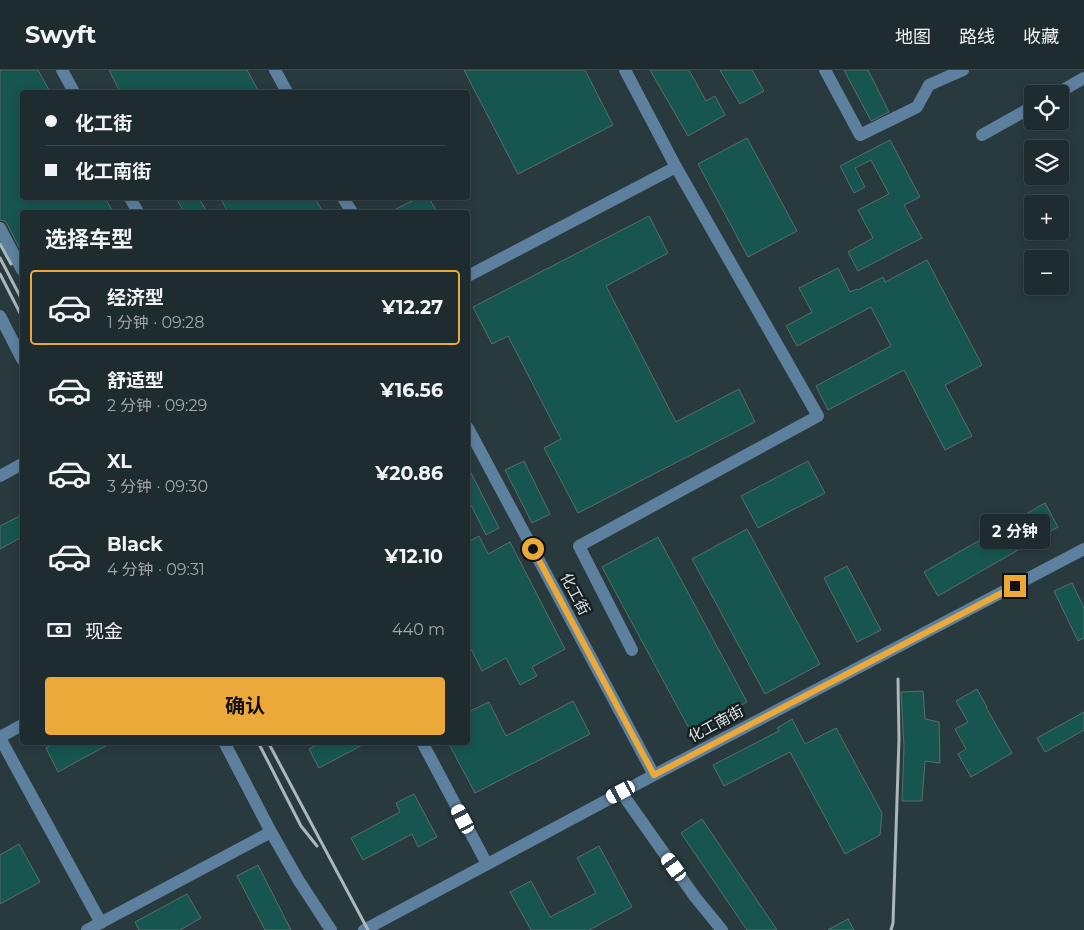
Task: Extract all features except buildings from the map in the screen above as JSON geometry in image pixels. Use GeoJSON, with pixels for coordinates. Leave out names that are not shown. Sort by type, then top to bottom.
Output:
{"type":"FeatureCollection","features":[{"type":"Feature","properties":{"kind":"street"},"geometry":{"type":"LineString","coordinates":[[62,70],[73,90]]}},
{"type":"Feature","properties":{"kind":"street"},"geometry":{"type":"LineString","coordinates":[[275,70],[286,90]]}},
{"type":"Feature","properties":{"kind":"street"},"geometry":{"type":"LineString","coordinates":[[625,70],[676,166],[818,416],[579,546],[632,650]]}},
{"type":"Feature","properties":{"kind":"street"},"geometry":{"type":"LineString","coordinates":[[825,70],[860,135],[917,107],[929,85],[962,70]]}},
{"type":"Feature","properties":{"kind":"street"},"geometry":{"type":"LineString","coordinates":[[1069,87],[1084,78]]}},
{"type":"Feature","properties":{"kind":"street"},"geometry":{"type":"LineString","coordinates":[[982,135],[1024,111]]}},
{"type":"Feature","properties":{"kind":"street"},"geometry":{"type":"LineString","coordinates":[[470,275],[676,166]]}},
{"type":"Feature","properties":{"kind":"street"},"geometry":{"type":"LineString","coordinates":[[0,228],[20,266]]}},
{"type":"Feature","properties":{"kind":"street"},"geometry":{"type":"LineString","coordinates":[[0,316],[20,355]]}},
{"type":"Feature","properties":{"kind":"street","name":"化工街"},"geometry":{"type":"LineString","coordinates":[[470,432],[654,775]]}},
{"type":"Feature","properties":{"kind":"street"},"geometry":{"type":"LineString","coordinates":[[0,476],[20,465]]}},
{"type":"Feature","properties":{"kind":"street","name":"化工南街"},"geometry":{"type":"LineString","coordinates":[[364,930],[621,792],[1084,550]]}},
{"type":"Feature","properties":{"kind":"street"},"geometry":{"type":"LineString","coordinates":[[20,726],[0,738],[101,923]]}},
{"type":"Feature","properties":{"kind":"street"},"geometry":{"type":"LineString","coordinates":[[226,745],[270,832],[331,930]]}},
{"type":"Feature","properties":{"kind":"street"},"geometry":{"type":"LineString","coordinates":[[424,745],[487,864]]}},
{"type":"Feature","properties":{"kind":"street"},"geometry":{"type":"LineString","coordinates":[[621,792],[695,897],[722,930]]}},
{"type":"Feature","properties":{"kind":"street"},"geometry":{"type":"LineString","coordinates":[[88,930],[270,832]]}},
{"type":"Feature","properties":{"kind":"railway"},"geometry":{"type":"LineString","coordinates":[[0,244],[11,264]]}},
{"type":"Feature","properties":{"kind":"railway"},"geometry":{"type":"LineString","coordinates":[[0,258],[20,296]]}},
{"type":"Feature","properties":{"kind":"railway"},"geometry":{"type":"LineString","coordinates":[[0,274],[20,313]]}},
{"type":"Feature","properties":{"kind":"railway"},"geometry":{"type":"LineString","coordinates":[[891,930],[893,923],[899,739],[898,679]]}},
{"type":"Feature","properties":{"kind":"railway"},"geometry":{"type":"LineString","coordinates":[[260,745],[301,826],[317,846]]}},
{"type":"Feature","properties":{"kind":"railway"},"geometry":{"type":"LineString","coordinates":[[270,745],[368,930]]}},
{"type":"Feature","properties":{"kind":"route"},"geometry":{"type":"LineString","coordinates":[[533,549],[654,775],[1015,586]]}}]}
